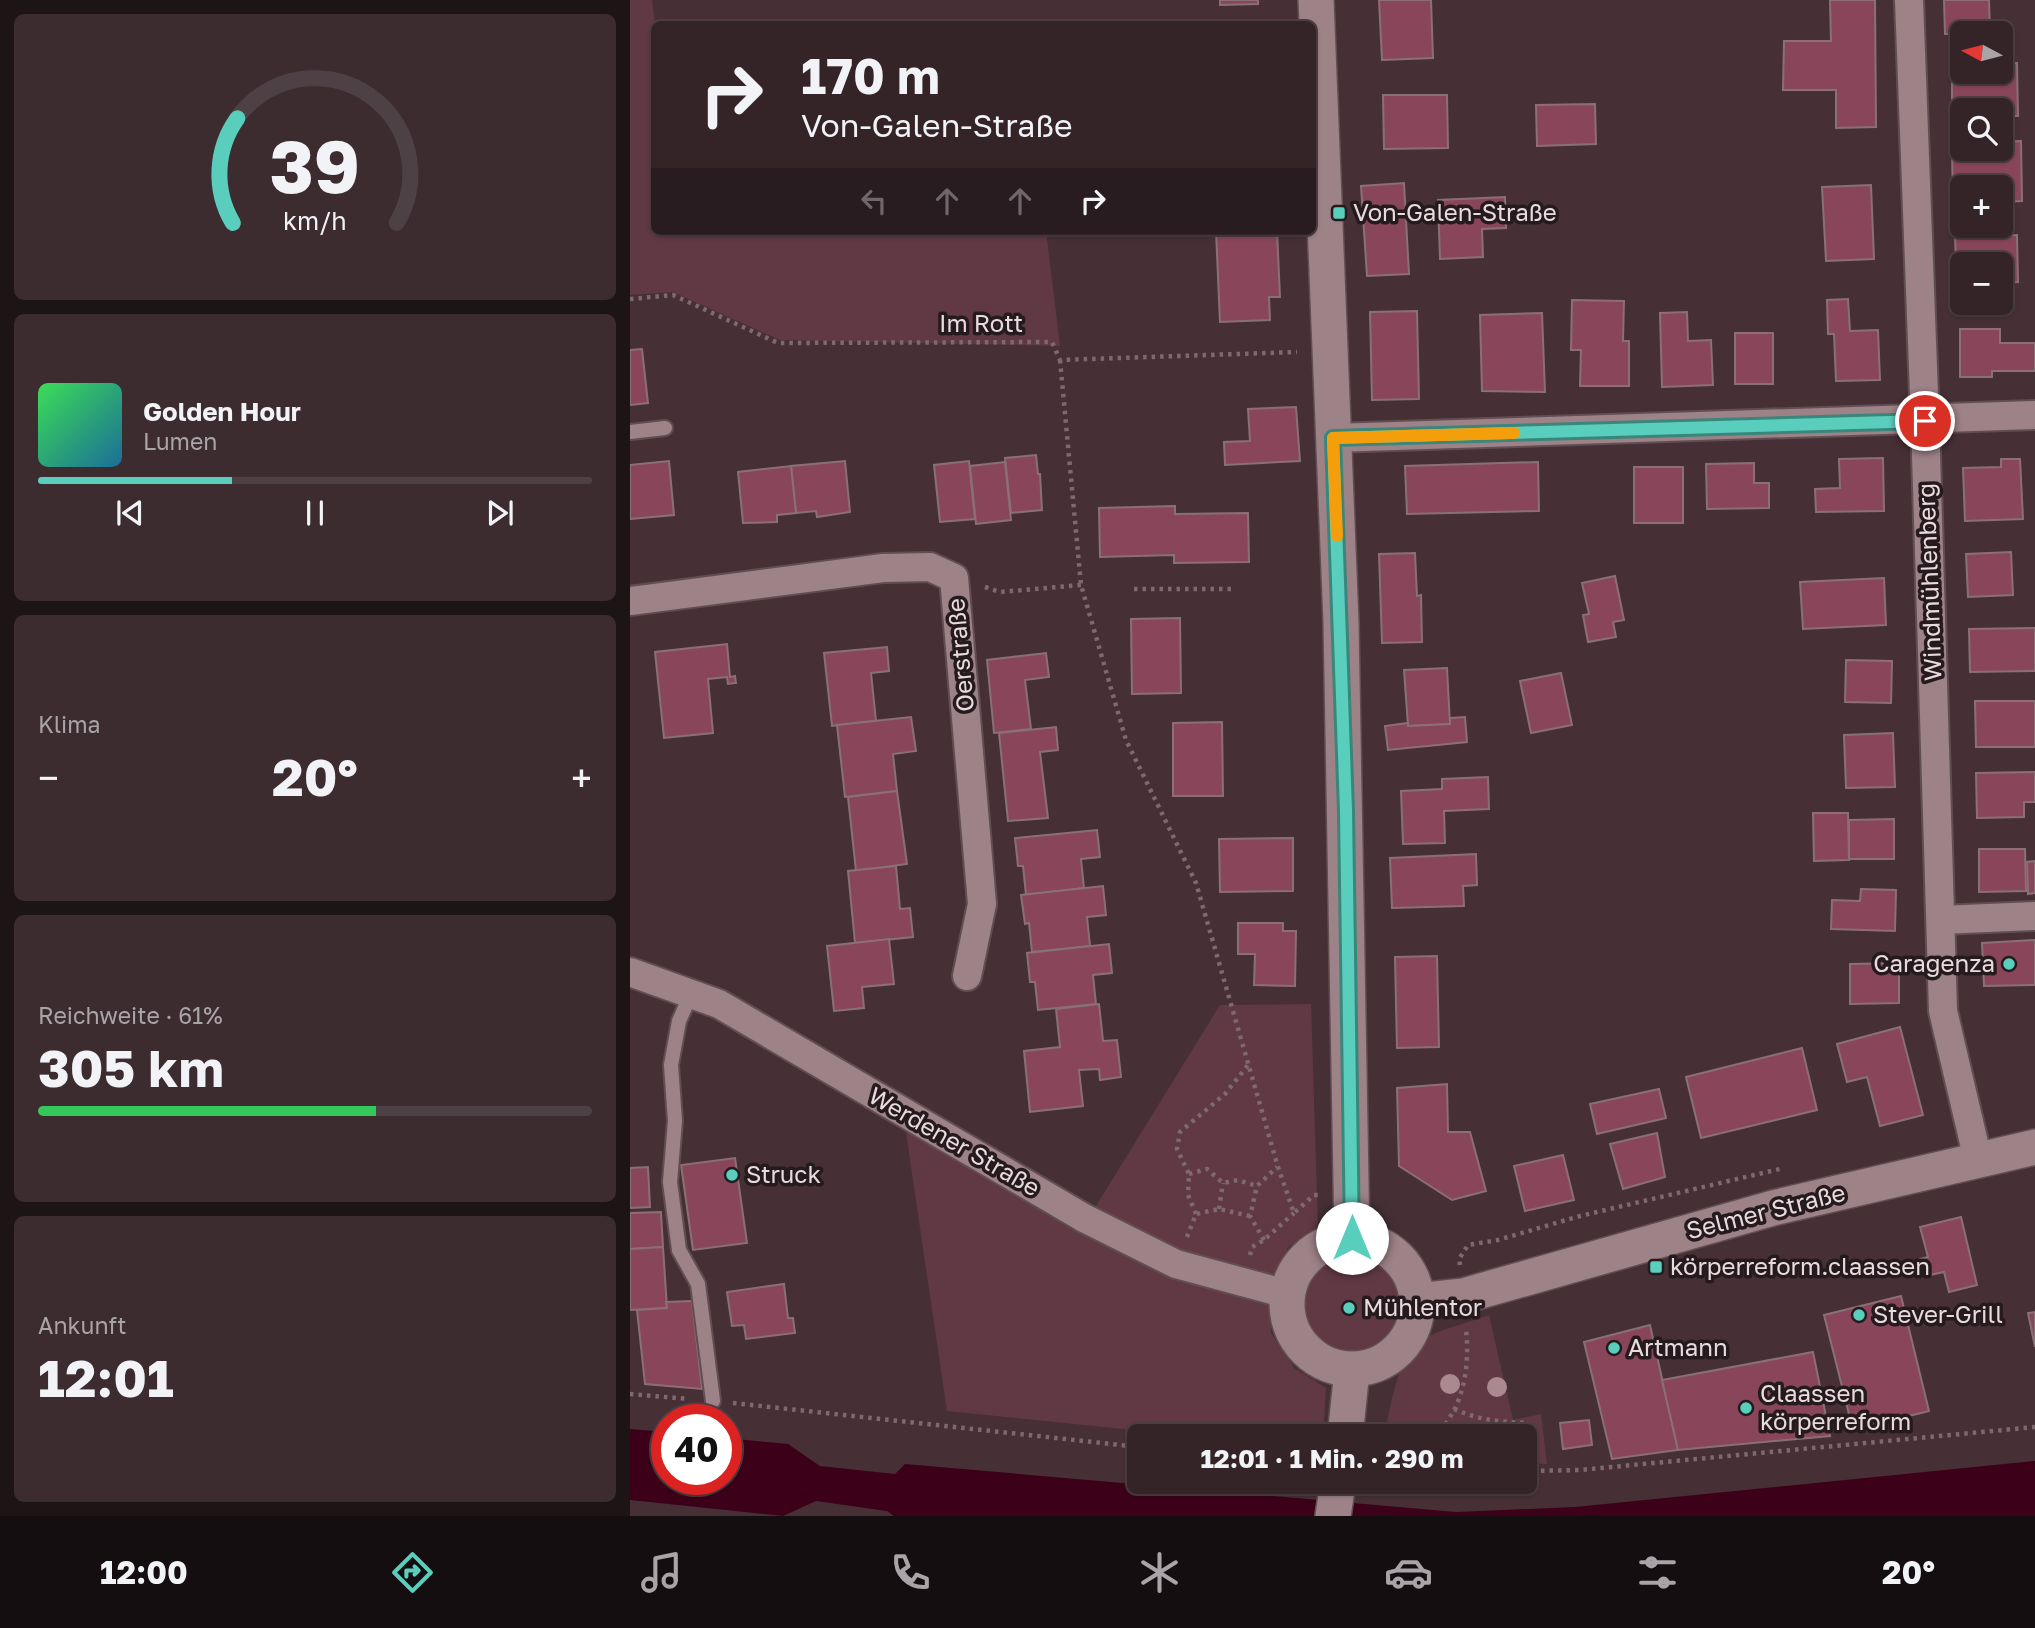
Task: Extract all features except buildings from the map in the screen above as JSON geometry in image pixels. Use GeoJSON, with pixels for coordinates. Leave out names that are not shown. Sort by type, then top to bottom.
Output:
{"type":"FeatureCollection","features":[{"type":"Feature","properties":{"kind":"street"},"geometry":{"type":"LineString","coordinates":[[1316,0],[1346,811],[1352,1238]]}},
{"type":"Feature","properties":{"kind":"street","name":"Windmühlenberg"},"geometry":{"type":"LineString","coordinates":[[1909,0],[1943,1011],[1978,1160]]}},
{"type":"Feature","properties":{"kind":"street"},"geometry":{"type":"LineString","coordinates":[[1333,438],[1925,421],[2035,415]]}},
{"type":"Feature","properties":{"kind":"street","name":"Oerstraße"},"geometry":{"type":"LineString","coordinates":[[630,601],[883,568],[930,567],[954,578],[982,904],[967,976]]}},
{"type":"Feature","properties":{"kind":"street"},"geometry":{"type":"LineString","coordinates":[[1941,920],[2035,916]]}},
{"type":"Feature","properties":{"kind":"street","name":"Werdener Straße"},"geometry":{"type":"LineString","coordinates":[[630,972],[719,1004],[1084,1218],[1176,1264],[1286,1294]]}},
{"type":"Feature","properties":{"kind":"street","name":"Selmer Straße"},"geometry":{"type":"LineString","coordinates":[[1418,1301],[1463,1296],[1773,1208],[2035,1147]]}},
{"type":"Feature","properties":{"kind":"street"},"geometry":{"type":"LineString","coordinates":[[1352,1238],[1384,1247],[1402,1261],[1413,1280],[1418,1301],[1414,1324],[1404,1345],[1387,1360],[1366,1369],[1352,1370],[1319,1362],[1300,1345],[1289,1322],[1286,1294],[1304,1258],[1322,1246],[1352,1238]]}},
{"type":"Feature","properties":{"kind":"street"},"geometry":{"type":"LineString","coordinates":[[1346,1424],[1352,1370]]}},
{"type":"Feature","properties":{"kind":"street"},"geometry":{"type":"LineString","coordinates":[[1333,1516],[1336,1494]]}},
{"type":"Feature","properties":{"kind":"lane"},"geometry":{"type":"LineString","coordinates":[[630,432],[665,428]]}},
{"type":"Feature","properties":{"kind":"lane"},"geometry":{"type":"LineString","coordinates":[[691,994],[679,1021],[670,1065],[675,1121],[670,1182],[679,1250],[698,1284],[713,1401]]}},
{"type":"Feature","properties":{"kind":"path","name":"Im Rott"},"geometry":{"type":"LineString","coordinates":[[630,299],[673,295],[778,343],[1052,342],[1060,360]]}},
{"type":"Feature","properties":{"kind":"path"},"geometry":{"type":"LineString","coordinates":[[1294,1213],[1278,1167],[1196,883],[1126,740],[1081,585],[1060,360],[1329,350]]}},
{"type":"Feature","properties":{"kind":"path"},"geometry":{"type":"LineString","coordinates":[[954,578],[1000,592],[1081,585]]}},
{"type":"Feature","properties":{"kind":"path"},"geometry":{"type":"LineString","coordinates":[[1134,589],[1233,589]]}},
{"type":"Feature","properties":{"kind":"path"},"geometry":{"type":"LineString","coordinates":[[1176,1264],[1196,1214],[1188,1195],[1189,1174],[1177,1149],[1180,1132],[1225,1094],[1248,1065]]}},
{"type":"Feature","properties":{"kind":"path"},"geometry":{"type":"LineString","coordinates":[[1264,1240],[1250,1216],[1257,1186],[1278,1167]]}},
{"type":"Feature","properties":{"kind":"path"},"geometry":{"type":"LineString","coordinates":[[1189,1174],[1207,1169],[1223,1183]]}},
{"type":"Feature","properties":{"kind":"path"},"geometry":{"type":"LineString","coordinates":[[1223,1183],[1238,1180],[1257,1186]]}},
{"type":"Feature","properties":{"kind":"path"},"geometry":{"type":"LineString","coordinates":[[1219,1209],[1223,1183]]}},
{"type":"Feature","properties":{"kind":"path"},"geometry":{"type":"LineString","coordinates":[[1240,1283],[1252,1247],[1264,1240],[1314,1195],[1352,1193]]}},
{"type":"Feature","properties":{"kind":"path"},"geometry":{"type":"LineString","coordinates":[[1196,1214],[1219,1209],[1250,1216]]}},
{"type":"Feature","properties":{"kind":"path"},"geometry":{"type":"LineString","coordinates":[[1445,1424],[1464,1388],[1467,1370],[1468,1346],[1463,1296]]}},
{"type":"Feature","properties":{"kind":"path"},"geometry":{"type":"LineString","coordinates":[[630,1394],[1127,1446]]}},
{"type":"Feature","properties":{"kind":"path"},"geometry":{"type":"LineString","coordinates":[[1454,1409],[1484,1420],[1527,1423]]}},
{"type":"Feature","properties":{"kind":"path"},"geometry":{"type":"LineString","coordinates":[[1537,1471],[1580,1471],[2035,1427]]}},
{"type":"Feature","properties":{"kind":"shaded area"},"geometry":{"type":"Polygon","coordinates":[[[630,0],[652,0],[655,21],[651,21],[651,235],[1046,235],[1060,346],[780,340],[673,292],[630,295],[630,0]]]}},
{"type":"Feature","properties":{"kind":"shaded area"},"geometry":{"type":"Polygon","coordinates":[[[1311,1004],[1318,1228],[1288,1247],[1270,1289],[1271,1333],[1294,1368],[1326,1388],[1324,1424],[1127,1424],[1127,1429],[947,1411],[903,1112],[1088,1219],[1220,1005],[1311,1004]]]}},
{"type":"Feature","properties":{"kind":"shaded area"},"geometry":{"type":"Polygon","coordinates":[[[1352,1258],[1370,1262],[1386,1272],[1396,1288],[1400,1306],[1396,1324],[1386,1340],[1370,1350],[1352,1354],[1334,1350],[1318,1340],[1308,1324],[1304,1306],[1308,1288],[1318,1272],[1334,1262],[1352,1258]]]}},
{"type":"Feature","properties":{"kind":"shaded area"},"geometry":{"type":"Polygon","coordinates":[[[1489,1315],[1513,1420],[1541,1414],[1547,1464],[1537,1464],[1537,1424],[1387,1424],[1396,1384],[1407,1357],[1421,1340],[1489,1315]]]}},
{"type":"Feature","properties":{"kind":"shaded area"},"geometry":{"type":"Polygon","coordinates":[[[630,1429],[651,1431],[651,1495],[742,1495],[742,1440],[788,1444],[820,1466],[895,1474],[905,1464],[1127,1483],[1127,1494],[1249,1494],[1456,1512],[1575,1507],[2035,1461],[2035,1516],[894,1516],[887,1511],[816,1501],[783,1516],[630,1500],[630,1429]]]}},
{"type":"Feature","properties":{"kind":"slow traffic"},"geometry":{"type":"LineString","coordinates":[[1337,536],[1333,438],[1514,433]]}},
{"type":"Feature","properties":{"kind":"place","name":"Von-Galen-Straße"},"geometry":{"type":"Point","coordinates":[1339,213]}},
{"type":"Feature","properties":{"kind":"place","name":"Caragenza"},"geometry":{"type":"Point","coordinates":[2009,964]}},
{"type":"Feature","properties":{"kind":"place","name":"Struck"},"geometry":{"type":"Point","coordinates":[732,1175]}},
{"type":"Feature","properties":{"kind":"place","name":"körperreform.claassen"},"geometry":{"type":"Point","coordinates":[1656,1267]}},
{"type":"Feature","properties":{"kind":"place","name":"Mühlentor"},"geometry":{"type":"Point","coordinates":[1349,1308]}},
{"type":"Feature","properties":{"kind":"place","name":"Stever-Grill"},"geometry":{"type":"Point","coordinates":[1859,1315]}},
{"type":"Feature","properties":{"kind":"place","name":"Artmann"},"geometry":{"type":"Point","coordinates":[1614,1348]}},
{"type":"Feature","properties":{"kind":"place","name":"Claassen körperreform"},"geometry":{"type":"Point","coordinates":[1746,1408]}},
{"type":"Feature","properties":{"kind":"route"},"geometry":{"type":"LineString","coordinates":[[1352,1238],[1346,811],[1333,438],[1925,421]]}}]}
